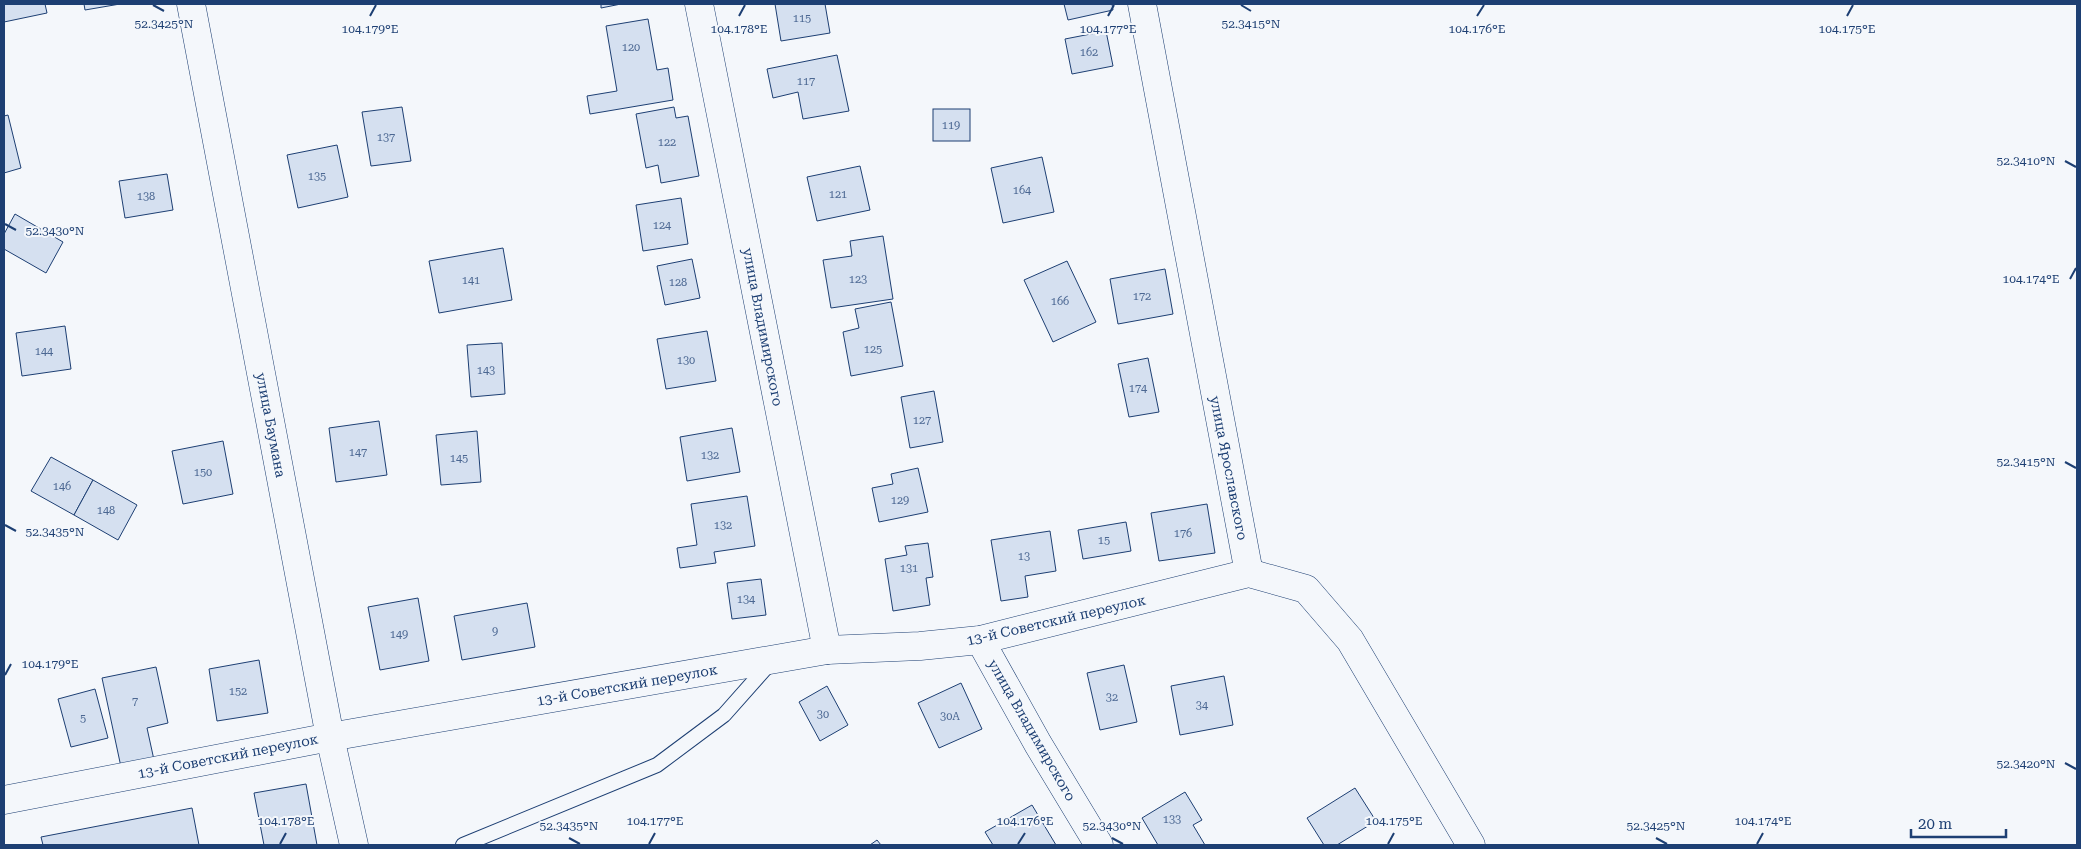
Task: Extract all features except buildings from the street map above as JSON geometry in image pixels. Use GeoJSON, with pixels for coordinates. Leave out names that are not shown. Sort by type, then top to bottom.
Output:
{"type":"FeatureCollection","features":[{"type":"Feature","properties":{"kind":"street","name":"улица Баумана"},"geometry":{"type":"LineString","coordinates":[[190,4],[330,737],[354,845]]}},
{"type":"Feature","properties":{"kind":"street","name":"улица Владимирского"},"geometry":{"type":"LineString","coordinates":[[699,4],[827,650]]}},
{"type":"Feature","properties":{"kind":"street","name":"улица Ярославского"},"geometry":{"type":"LineString","coordinates":[[1142,4],[1249,573]]}},
{"type":"Feature","properties":{"kind":"street","name":"13-й Советский переулок"},"geometry":{"type":"LineString","coordinates":[[4,800],[330,737],[827,650],[920,646],[980,640],[1249,573]]}},
{"type":"Feature","properties":{"kind":"street"},"geometry":{"type":"LineString","coordinates":[[1249,573],[1306,589],[1350,640],[1471,845]]}},
{"type":"Feature","properties":{"kind":"street","name":"улица Владимирского"},"geometry":{"type":"LineString","coordinates":[[980,640],[1096,844]]}},
{"type":"Feature","properties":{"kind":"lane"},"geometry":{"type":"LineString","coordinates":[[463,845],[657,765],[724,715],[773,660]]}}]}
